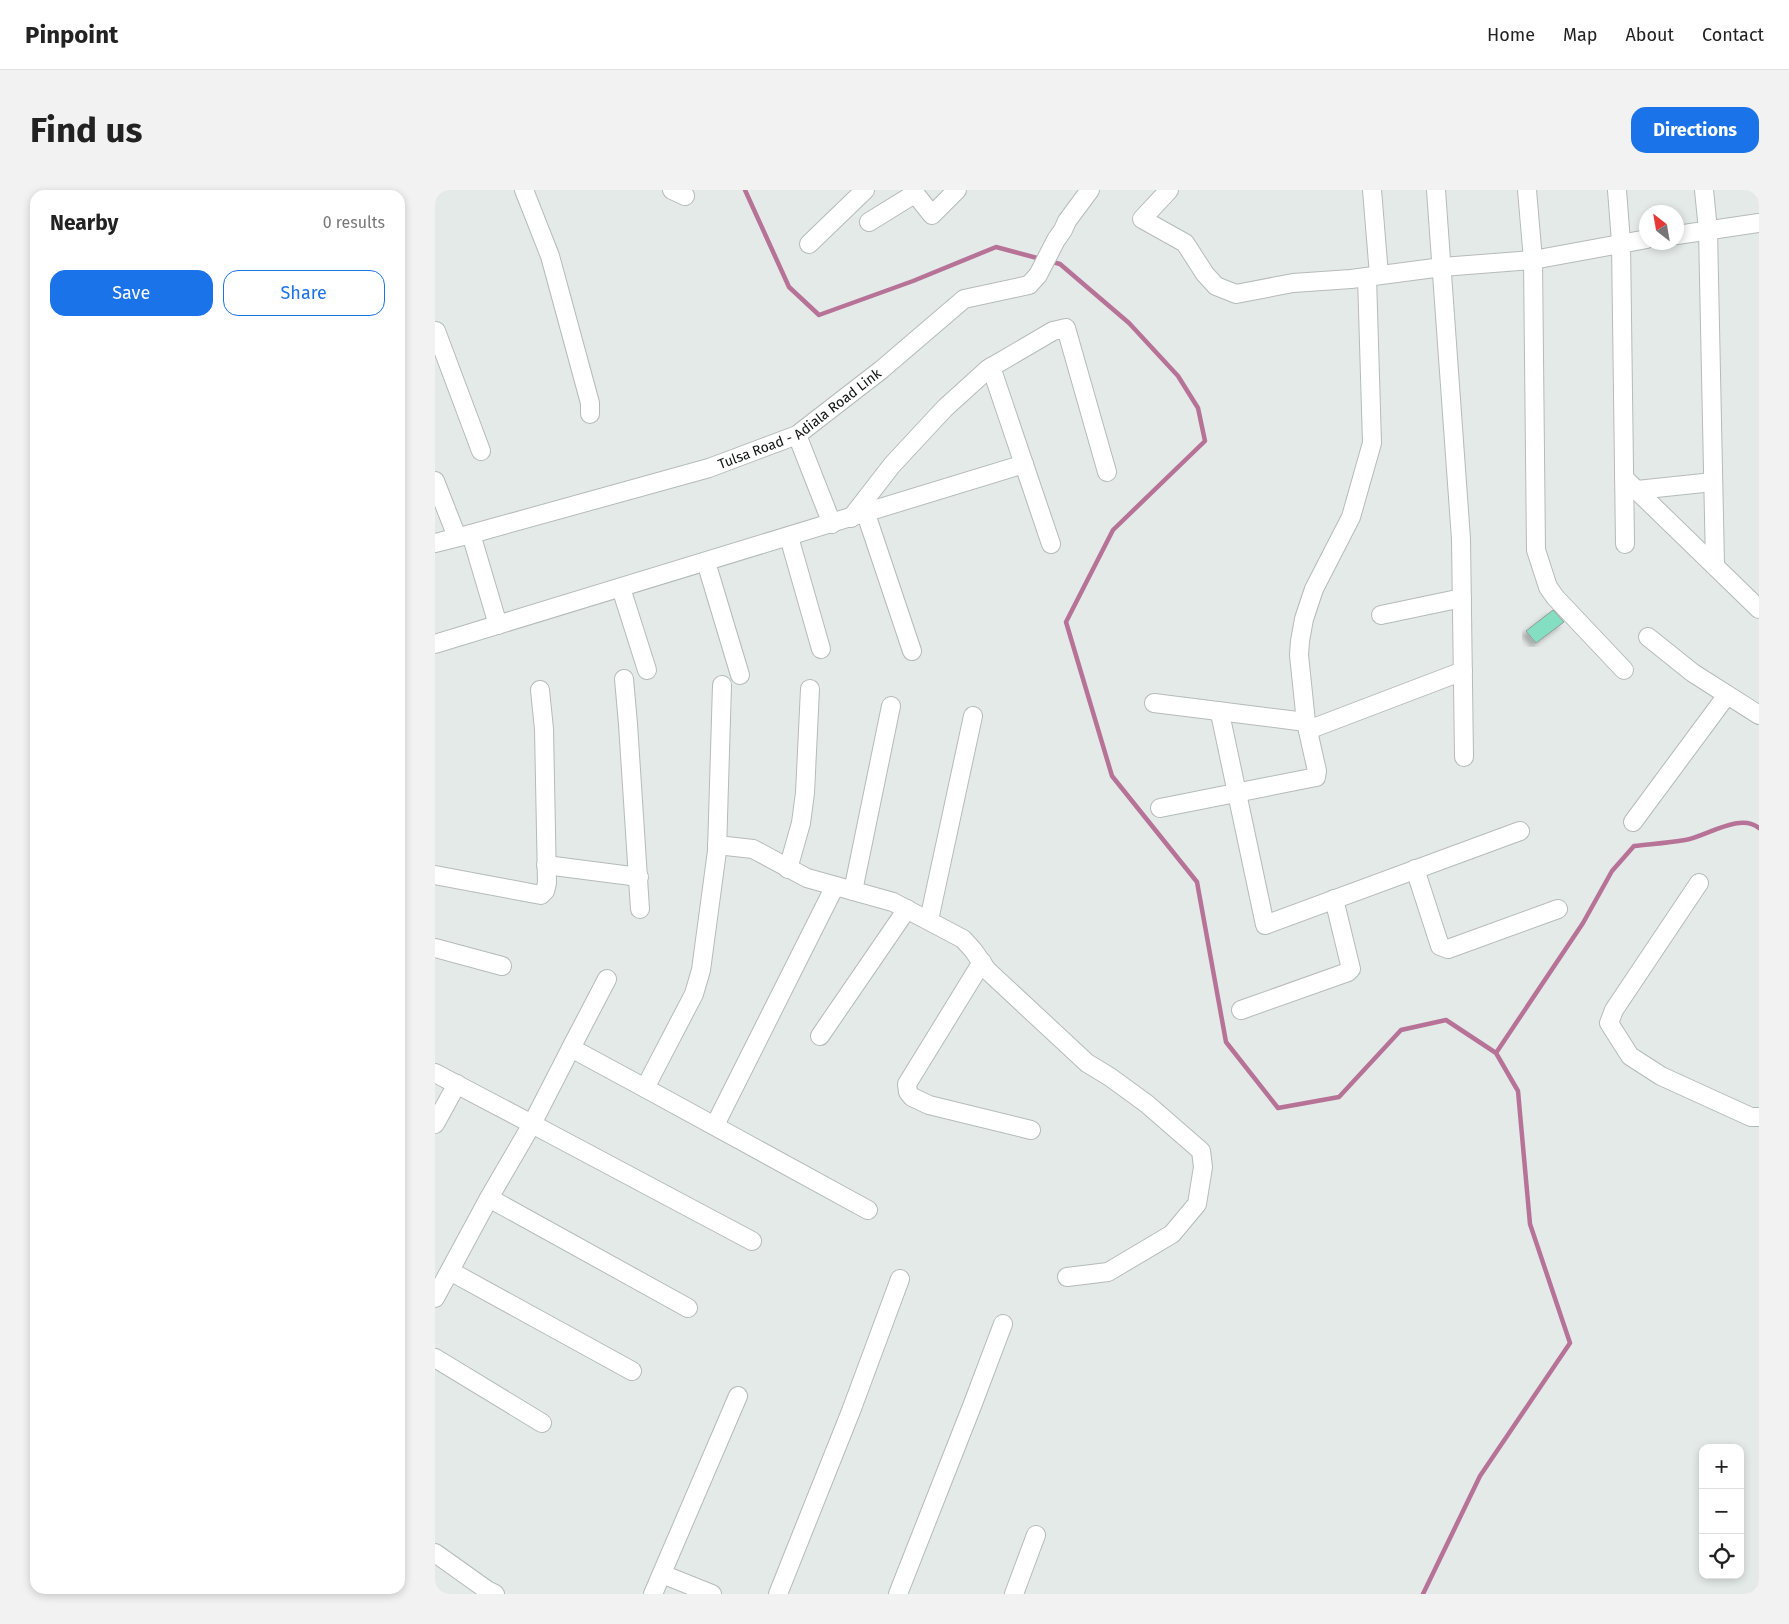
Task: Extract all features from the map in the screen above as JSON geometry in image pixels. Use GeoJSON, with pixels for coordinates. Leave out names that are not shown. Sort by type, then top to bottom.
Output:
{"type":"FeatureCollection","features":[{"type":"Feature","properties":{"kind":"street"},"geometry":{"type":"LineString","coordinates":[[525,190],[550,256],[590,403],[590,414]]}},
{"type":"Feature","properties":{"kind":"street"},"geometry":{"type":"LineString","coordinates":[[809,244],[865,190]]}},
{"type":"Feature","properties":{"kind":"street"},"geometry":{"type":"LineString","coordinates":[[869,222],[911,196],[917,196],[932,215],[957,190]]}},
{"type":"Feature","properties":{"kind":"street","name":"Tulsa Road - Adiala Road Link"},"geometry":{"type":"LineString","coordinates":[[435,542],[464,536],[709,468],[797,435],[881,370],[963,298],[1029,285],[1039,275],[1067,221],[1090,190]]}},
{"type":"Feature","properties":{"kind":"street"},"geometry":{"type":"LineString","coordinates":[[1169,190],[1142,219],[1185,244],[1205,274],[1216,286],[1236,294],[1293,283],[1373,276],[1442,267],[1533,260],[1639,240]]}},
{"type":"Feature","properties":{"kind":"street"},"geometry":{"type":"LineString","coordinates":[[1160,808],[1317,777],[1307,726],[1299,654],[1303,619],[1315,589],[1351,517],[1372,443],[1372,190]]}},
{"type":"Feature","properties":{"kind":"street"},"geometry":{"type":"LineString","coordinates":[[1436,190],[1461,539],[1464,757]]}},
{"type":"Feature","properties":{"kind":"street"},"geometry":{"type":"LineString","coordinates":[[1527,190],[1533,260],[1536,550],[1542,572],[1551,592],[1624,670]]}},
{"type":"Feature","properties":{"kind":"street"},"geometry":{"type":"LineString","coordinates":[[1617,190],[1621,242],[1630,484],[1625,544]]}},
{"type":"Feature","properties":{"kind":"street"},"geometry":{"type":"LineString","coordinates":[[1704,190],[1708,230],[1715,566]]}},
{"type":"Feature","properties":{"kind":"street"},"geometry":{"type":"LineString","coordinates":[[1684,233],[1759,223]]}},
{"type":"Feature","properties":{"kind":"street"},"geometry":{"type":"LineString","coordinates":[[858,516],[892,465],[945,408],[991,367],[1053,331],[1067,328],[1107,472]]}},
{"type":"Feature","properties":{"kind":"street"},"geometry":{"type":"LineString","coordinates":[[435,332],[481,451]]}},
{"type":"Feature","properties":{"kind":"street"},"geometry":{"type":"LineString","coordinates":[[991,367],[1051,544]]}},
{"type":"Feature","properties":{"kind":"street"},"geometry":{"type":"LineString","coordinates":[[797,435],[832,524]]}},
{"type":"Feature","properties":{"kind":"street"},"geometry":{"type":"LineString","coordinates":[[435,644],[1024,464]]}},
{"type":"Feature","properties":{"kind":"street"},"geometry":{"type":"LineString","coordinates":[[435,481],[464,536],[498,625]]}},
{"type":"Feature","properties":{"kind":"street"},"geometry":{"type":"LineString","coordinates":[[1630,484],[1713,482]]}},
{"type":"Feature","properties":{"kind":"street"},"geometry":{"type":"LineString","coordinates":[[1630,484],[1759,609]]}},
{"type":"Feature","properties":{"kind":"street"},"geometry":{"type":"LineString","coordinates":[[858,516],[912,651]]}},
{"type":"Feature","properties":{"kind":"street"},"geometry":{"type":"LineString","coordinates":[[789,537],[821,649]]}},
{"type":"Feature","properties":{"kind":"street"},"geometry":{"type":"LineString","coordinates":[[706,562],[740,675]]}},
{"type":"Feature","properties":{"kind":"street"},"geometry":{"type":"LineString","coordinates":[[621,588],[647,670]]}},
{"type":"Feature","properties":{"kind":"street"},"geometry":{"type":"LineString","coordinates":[[1381,614],[1461,598]]}},
{"type":"Feature","properties":{"kind":"street"},"geometry":{"type":"LineString","coordinates":[[1648,637],[1693,673],[1759,715]]}},
{"type":"Feature","properties":{"kind":"street"},"geometry":{"type":"LineString","coordinates":[[1155,703],[1218,711],[1307,726],[1463,671]]}},
{"type":"Feature","properties":{"kind":"street"},"geometry":{"type":"LineString","coordinates":[[624,679],[640,909]]}},
{"type":"Feature","properties":{"kind":"street"},"geometry":{"type":"LineString","coordinates":[[645,1088],[694,994],[701,970],[717,845],[722,685]]}},
{"type":"Feature","properties":{"kind":"street"},"geometry":{"type":"LineString","coordinates":[[788,869],[801,823],[805,793],[810,689]]}},
{"type":"Feature","properties":{"kind":"street"},"geometry":{"type":"LineString","coordinates":[[435,875],[541,895],[545,891],[547,865],[544,729],[540,690]]}},
{"type":"Feature","properties":{"kind":"street"},"geometry":{"type":"LineString","coordinates":[[1633,822],[1727,695]]}},
{"type":"Feature","properties":{"kind":"street"},"geometry":{"type":"LineString","coordinates":[[853,891],[891,706]]}},
{"type":"Feature","properties":{"kind":"street"},"geometry":{"type":"LineString","coordinates":[[1218,711],[1265,925],[1520,831]]}},
{"type":"Feature","properties":{"kind":"street"},"geometry":{"type":"LineString","coordinates":[[929,920],[973,716]]}},
{"type":"Feature","properties":{"kind":"street"},"geometry":{"type":"LineString","coordinates":[[717,845],[753,849],[807,878],[893,902],[963,939],[993,976],[1087,1064],[1110,1077],[1147,1104],[1201,1151],[1203,1168],[1197,1204],[1172,1234],[1108,1272],[1067,1276]]}},
{"type":"Feature","properties":{"kind":"street"},"geometry":{"type":"LineString","coordinates":[[547,865],[639,877]]}},
{"type":"Feature","properties":{"kind":"street"},"geometry":{"type":"LineString","coordinates":[[1415,869],[1440,946],[1448,949],[1558,909]]}},
{"type":"Feature","properties":{"kind":"street"},"geometry":{"type":"LineString","coordinates":[[1699,883],[1614,1010],[1609,1023],[1630,1056],[1653,1071],[1751,1117],[1759,1117]]}},
{"type":"Feature","properties":{"kind":"street"},"geometry":{"type":"LineString","coordinates":[[715,1125],[835,886]]}},
{"type":"Feature","properties":{"kind":"street"},"geometry":{"type":"LineString","coordinates":[[1241,1010],[1348,972],[1351,969],[1334,899]]}},
{"type":"Feature","properties":{"kind":"street"},"geometry":{"type":"LineString","coordinates":[[820,1036],[907,909]]}},
{"type":"Feature","properties":{"kind":"street"},"geometry":{"type":"LineString","coordinates":[[435,948],[502,966]]}},
{"type":"Feature","properties":{"kind":"street"},"geometry":{"type":"LineString","coordinates":[[981,962],[907,1084],[908,1092],[912,1097],[929,1105],[1031,1130]]}},
{"type":"Feature","properties":{"kind":"street"},"geometry":{"type":"LineString","coordinates":[[435,1298],[531,1124],[607,979]]}},
{"type":"Feature","properties":{"kind":"street"},"geometry":{"type":"LineString","coordinates":[[571,1048],[868,1210]]}},
{"type":"Feature","properties":{"kind":"street"},"geometry":{"type":"LineString","coordinates":[[435,1072],[752,1241]]}},
{"type":"Feature","properties":{"kind":"street"},"geometry":{"type":"LineString","coordinates":[[435,1124],[457,1084]]}},
{"type":"Feature","properties":{"kind":"street"},"geometry":{"type":"LineString","coordinates":[[489,1198],[687,1308]]}},
{"type":"Feature","properties":{"kind":"street"},"geometry":{"type":"LineString","coordinates":[[450,1271],[632,1371]]}},
{"type":"Feature","properties":{"kind":"street"},"geometry":{"type":"LineString","coordinates":[[778,1594],[851,1411],[900,1278]]}},
{"type":"Feature","properties":{"kind":"street"},"geometry":{"type":"LineString","coordinates":[[898,1594],[1003,1324]]}},
{"type":"Feature","properties":{"kind":"street"},"geometry":{"type":"LineString","coordinates":[[435,1358],[542,1423]]}},
{"type":"Feature","properties":{"kind":"street"},"geometry":{"type":"LineString","coordinates":[[653,1594],[738,1396]]}},
{"type":"Feature","properties":{"kind":"street"},"geometry":{"type":"LineString","coordinates":[[1014,1594],[1036,1535]]}},
{"type":"Feature","properties":{"kind":"street"},"geometry":{"type":"LineString","coordinates":[[435,1553],[495,1594]]}},
{"type":"Feature","properties":{"kind":"street"},"geometry":{"type":"LineString","coordinates":[[661,1574],[712,1594]]}},
{"type":"Feature","properties":{"kind":"building"},"geometry":{"type":"Polygon","coordinates":[[[1553,610],[1564,622],[1536,643],[1526,631],[1553,610]]]}},
{"type":"Feature","properties":{"kind":"waterway"},"geometry":{"type":"LineString","coordinates":[[745,190],[789,287],[819,315],[913,281],[996,247],[1041,259]]}},
{"type":"Feature","properties":{"kind":"waterway"},"geometry":{"type":"LineString","coordinates":[[1049,261],[1060,264],[1129,323],[1178,376],[1198,408],[1205,441],[1113,530],[1066,622],[1112,776],[1197,882],[1226,1042],[1278,1108],[1339,1097],[1401,1030],[1446,1020],[1496,1053],[1518,1091],[1530,1224],[1570,1343],[1480,1476],[1423,1594]]}},
{"type":"Feature","properties":{"kind":"waterway"},"geometry":{"type":"LineString","coordinates":[[1496,1053],[1583,923],[1612,871],[1634,846],[1685,840],[1733,824],[1751,824],[1759,828]]}}]}
